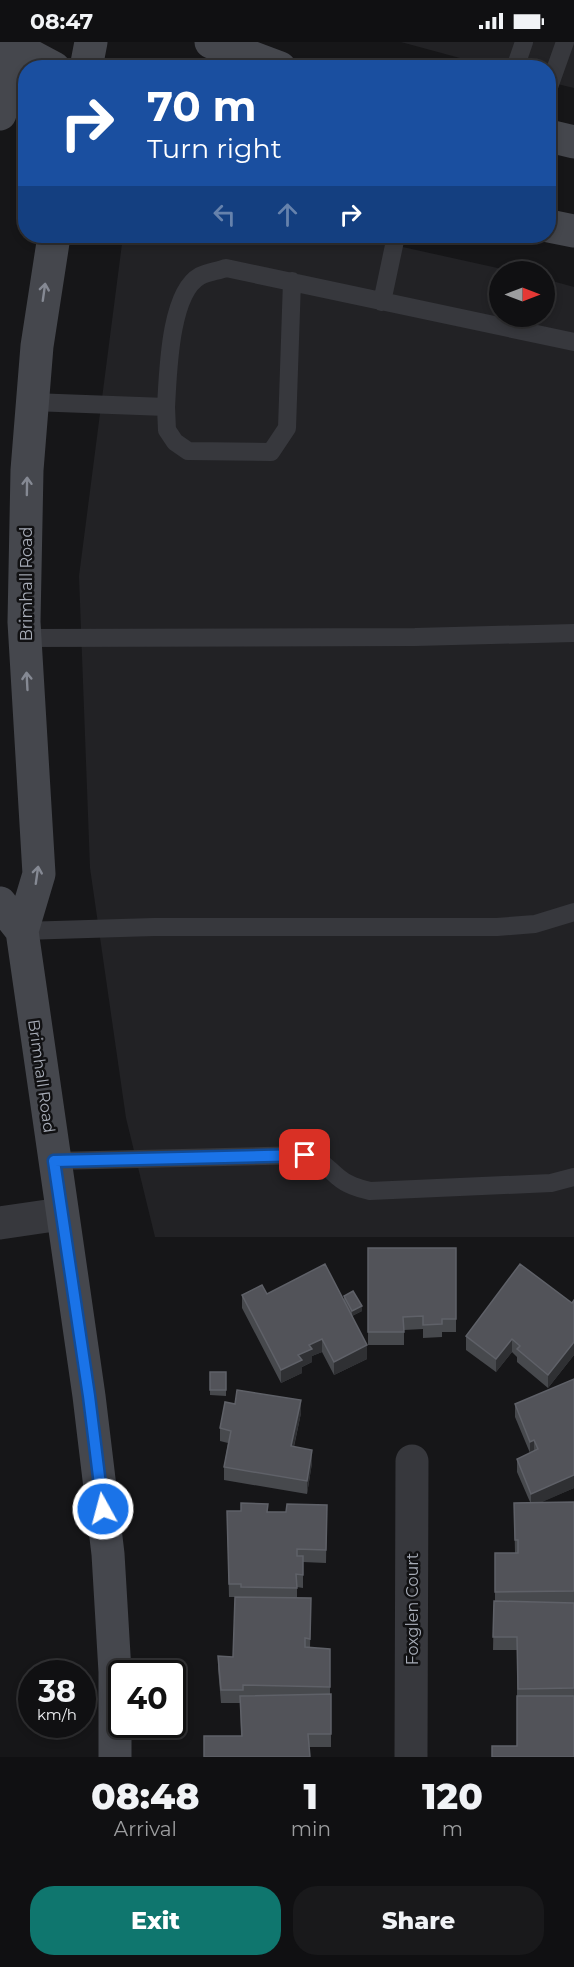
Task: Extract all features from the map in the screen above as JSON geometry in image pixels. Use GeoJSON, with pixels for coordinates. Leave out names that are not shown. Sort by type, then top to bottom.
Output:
{"type":"FeatureCollection","features":[{"type":"Feature","properties":{"kind":"street"},"geometry":{"type":"LineString","coordinates":[[88,60],[91,42]]}},
{"type":"Feature","properties":{"kind":"street"},"geometry":{"type":"LineString","coordinates":[[211,42],[259,60]]}},
{"type":"Feature","properties":{"kind":"street"},"geometry":{"type":"LineString","coordinates":[[0,114],[11,44],[40,60]]}},
{"type":"Feature","properties":{"kind":"street"},"geometry":{"type":"LineString","coordinates":[[556,138],[574,142]]}},
{"type":"Feature","properties":{"kind":"street"},"geometry":{"type":"LineString","coordinates":[[556,227],[574,231]]}},
{"type":"Feature","properties":{"kind":"street","name":"Brimhall Road"},"geometry":{"type":"LineString","coordinates":[[53,243],[36,346],[27,470],[24,638],[39,874],[22,931],[89,1396],[108,1554],[115,1672],[115,1757]]}},
{"type":"Feature","properties":{"kind":"street"},"geometry":{"type":"LineString","coordinates":[[0,903],[22,931]]}},
{"type":"Feature","properties":{"kind":"street"},"geometry":{"type":"LineString","coordinates":[[0,1223],[61,1214]]}},
{"type":"Feature","properties":{"kind":"street","name":"Foxglen Court"},"geometry":{"type":"LineString","coordinates":[[411,1757],[412,1461]]}},
{"type":"Feature","properties":{"kind":"lane"},"geometry":{"type":"LineString","coordinates":[[518,60],[524,42]]}},
{"type":"Feature","properties":{"kind":"lane"},"geometry":{"type":"LineString","coordinates":[[556,66],[564,42]]}},
{"type":"Feature","properties":{"kind":"lane"},"geometry":{"type":"LineString","coordinates":[[381,302],[394,243]]}},
{"type":"Feature","properties":{"kind":"lane"},"geometry":{"type":"LineString","coordinates":[[292,281],[287,428],[271,452],[188,451],[175,442],[167,430],[166,407],[175,324],[186,288],[199,276],[226,268],[292,281],[381,302],[483,320],[574,342]]}},
{"type":"Feature","properties":{"kind":"lane"},"geometry":{"type":"LineString","coordinates":[[32,402],[166,407]]}},
{"type":"Feature","properties":{"kind":"lane"},"geometry":{"type":"LineString","coordinates":[[24,638],[415,637],[574,633]]}},
{"type":"Feature","properties":{"kind":"lane"},"geometry":{"type":"LineString","coordinates":[[22,931],[154,927],[497,927],[535,924],[574,912]]}},
{"type":"Feature","properties":{"kind":"lane"},"geometry":{"type":"LineString","coordinates":[[54,1161],[305,1155],[319,1159],[339,1178],[352,1186],[370,1191],[551,1183],[574,1177]]}},
{"type":"Feature","properties":{"kind":"shaded area"},"geometry":{"type":"Polygon","coordinates":[[[401,42],[574,42],[574,88],[556,84],[556,60],[467,60],[401,42]]]}},
{"type":"Feature","properties":{"kind":"shaded area"},"geometry":{"type":"Polygon","coordinates":[[[122,243],[385,243],[489,266],[489,327],[555,327],[555,282],[574,287],[574,1237],[155,1237],[126,1118],[90,868],[79,576],[122,243]]]}},
{"type":"Feature","properties":{"kind":"building"},"geometry":{"type":"Polygon","coordinates":[[[368,1248],[456,1248],[456,1319],[442,1319],[442,1324],[423,1325],[423,1316],[403,1317],[404,1332],[368,1332],[368,1248]]]}},
{"type":"Feature","properties":{"kind":"building"},"geometry":{"type":"Polygon","coordinates":[[[325,1264],[367,1345],[334,1362],[322,1339],[309,1345],[312,1349],[298,1355],[302,1360],[281,1370],[242,1295],[262,1285],[267,1294],[325,1264]]]}},
{"type":"Feature","properties":{"kind":"building"},"geometry":{"type":"Polygon","coordinates":[[[520,1264],[572,1303],[574,1300],[574,1342],[548,1375],[517,1349],[520,1346],[512,1339],[496,1359],[466,1336],[520,1264]]]}},
{"type":"Feature","properties":{"kind":"building"},"geometry":{"type":"Polygon","coordinates":[[[353,1291],[362,1306],[352,1311],[344,1296],[353,1291]]]}},
{"type":"Feature","properties":{"kind":"building"},"geometry":{"type":"Polygon","coordinates":[[[210,1372],[226,1372],[226,1390],[210,1390],[210,1372]]]}},
{"type":"Feature","properties":{"kind":"building"},"geometry":{"type":"Polygon","coordinates":[[[574,1379],[574,1475],[531,1494],[517,1459],[538,1449],[534,1440],[530,1442],[515,1404],[574,1379]]]}},
{"type":"Feature","properties":{"kind":"building"},"geometry":{"type":"Polygon","coordinates":[[[237,1390],[301,1400],[291,1446],[312,1450],[307,1481],[224,1467],[231,1431],[220,1428],[225,1402],[235,1404],[237,1390]]]}},
{"type":"Feature","properties":{"kind":"building"},"geometry":{"type":"Polygon","coordinates":[[[574,1502],[574,1591],[495,1592],[495,1553],[518,1553],[518,1540],[515,1540],[514,1503],[574,1502]]]}},
{"type":"Feature","properties":{"kind":"building"},"geometry":{"type":"Polygon","coordinates":[[[241,1503],[268,1504],[267,1512],[286,1512],[287,1504],[327,1505],[326,1550],[297,1549],[297,1556],[303,1556],[303,1575],[296,1574],[297,1588],[241,1587],[241,1584],[229,1584],[227,1511],[241,1511],[241,1503]]]}},
{"type":"Feature","properties":{"kind":"building"},"geometry":{"type":"Polygon","coordinates":[[[235,1597],[311,1598],[310,1639],[305,1638],[305,1647],[330,1649],[330,1687],[243,1685],[243,1690],[221,1690],[218,1656],[233,1657],[235,1597]]]}},
{"type":"Feature","properties":{"kind":"building"},"geometry":{"type":"Polygon","coordinates":[[[494,1601],[574,1603],[574,1688],[518,1689],[517,1637],[493,1637],[494,1601]]]}},
{"type":"Feature","properties":{"kind":"building"},"geometry":{"type":"Polygon","coordinates":[[[331,1694],[331,1734],[308,1734],[310,1757],[204,1757],[204,1736],[242,1736],[240,1696],[331,1694]]]}},
{"type":"Feature","properties":{"kind":"building"},"geometry":{"type":"Polygon","coordinates":[[[517,1696],[574,1696],[574,1757],[492,1757],[492,1746],[517,1746],[517,1696]]]}},
{"type":"Feature","properties":{"kind":"route"},"geometry":{"type":"LineString","coordinates":[[103,1509],[89,1396],[54,1161],[305,1155]]}}]}
